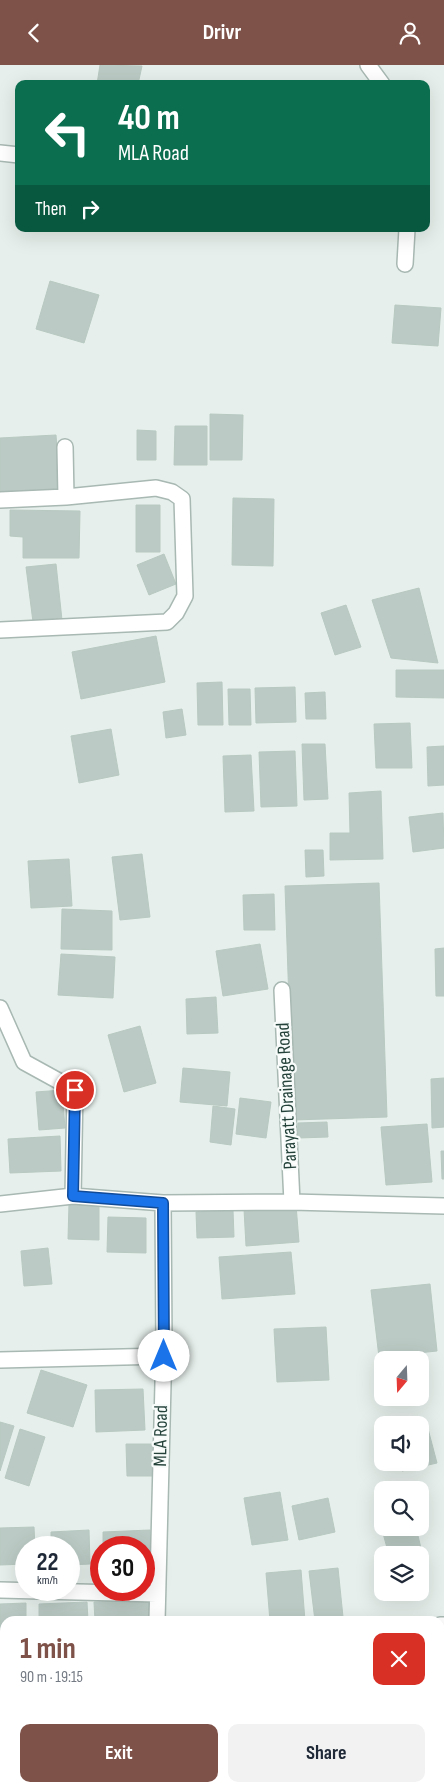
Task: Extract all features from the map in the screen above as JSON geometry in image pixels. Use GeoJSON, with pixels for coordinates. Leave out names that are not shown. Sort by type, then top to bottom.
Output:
{"type":"FeatureCollection","features":[{"type":"Feature","properties":{"kind":"street"},"geometry":{"type":"LineString","coordinates":[[368,65],[379,80]]}},
{"type":"Feature","properties":{"kind":"street"},"geometry":{"type":"LineString","coordinates":[[0,153],[15,155]]}},
{"type":"Feature","properties":{"kind":"street"},"geometry":{"type":"LineString","coordinates":[[405,264],[408,232]]}},
{"type":"Feature","properties":{"kind":"street"},"geometry":{"type":"LineString","coordinates":[[65,447],[66,497]]}},
{"type":"Feature","properties":{"kind":"street"},"geometry":{"type":"LineString","coordinates":[[0,501],[156,488],[172,492],[182,499],[185,595],[176,613],[167,622],[0,631]]}},
{"type":"Feature","properties":{"kind":"street","name":"Parayatt Drainage Road"},"geometry":{"type":"LineString","coordinates":[[282,991],[292,1202]]}},
{"type":"Feature","properties":{"kind":"street"},"geometry":{"type":"LineString","coordinates":[[0,1008],[24,1063],[75,1090],[73,1196]]}},
{"type":"Feature","properties":{"kind":"street"},"geometry":{"type":"LineString","coordinates":[[0,1204],[73,1196],[163,1203],[292,1202],[444,1206]]}},
{"type":"Feature","properties":{"kind":"street","name":"MLA Road"},"geometry":{"type":"LineString","coordinates":[[157,1616],[164,1356],[163,1203]]}},
{"type":"Feature","properties":{"kind":"street"},"geometry":{"type":"LineString","coordinates":[[0,1360],[164,1356]]}},
{"type":"Feature","properties":{"kind":"street"},"geometry":{"type":"LineString","coordinates":[[0,1590],[158,1594]]}},
{"type":"Feature","properties":{"kind":"building"},"geometry":{"type":"Polygon","coordinates":[[[100,65],[142,66],[139,80],[98,80],[100,65]]]}},
{"type":"Feature","properties":{"kind":"building"},"geometry":{"type":"Polygon","coordinates":[[[50,281],[99,295],[84,343],[36,329],[50,281]]]}},
{"type":"Feature","properties":{"kind":"building"},"geometry":{"type":"Polygon","coordinates":[[[395,305],[441,308],[438,346],[392,343],[395,305]]]}},
{"type":"Feature","properties":{"kind":"building"},"geometry":{"type":"Polygon","coordinates":[[[210,414],[243,415],[242,460],[210,460],[210,414]]]}},
{"type":"Feature","properties":{"kind":"building"},"geometry":{"type":"Polygon","coordinates":[[[175,426],[207,426],[207,465],[174,465],[175,426]]]}},
{"type":"Feature","properties":{"kind":"building"},"geometry":{"type":"Polygon","coordinates":[[[137,430],[156,431],[156,460],[137,460],[137,430]]]}},
{"type":"Feature","properties":{"kind":"building"},"geometry":{"type":"Polygon","coordinates":[[[56,435],[60,490],[0,494],[0,438],[56,435]]]}},
{"type":"Feature","properties":{"kind":"building"},"geometry":{"type":"Polygon","coordinates":[[[233,498],[274,499],[273,566],[232,565],[233,498]]]}},
{"type":"Feature","properties":{"kind":"building"},"geometry":{"type":"Polygon","coordinates":[[[136,505],[160,505],[160,552],[136,552],[136,505]]]}},
{"type":"Feature","properties":{"kind":"building"},"geometry":{"type":"Polygon","coordinates":[[[10,510],[80,511],[79,558],[23,558],[23,537],[10,536],[10,510]]]}},
{"type":"Feature","properties":{"kind":"building"},"geometry":{"type":"Polygon","coordinates":[[[164,554],[176,584],[149,595],[137,565],[164,554]]]}},
{"type":"Feature","properties":{"kind":"building"},"geometry":{"type":"Polygon","coordinates":[[[56,564],[62,620],[33,622],[26,567],[56,564]]]}},
{"type":"Feature","properties":{"kind":"building"},"geometry":{"type":"Polygon","coordinates":[[[419,588],[438,663],[391,658],[372,600],[419,588]]]}},
{"type":"Feature","properties":{"kind":"building"},"geometry":{"type":"Polygon","coordinates":[[[346,605],[361,647],[335,655],[321,613],[346,605]]]}},
{"type":"Feature","properties":{"kind":"building"},"geometry":{"type":"Polygon","coordinates":[[[156,636],[165,682],[81,699],[72,652],[156,636]]]}},
{"type":"Feature","properties":{"kind":"building"},"geometry":{"type":"Polygon","coordinates":[[[396,670],[444,670],[444,698],[396,697],[396,670]]]}},
{"type":"Feature","properties":{"kind":"building"},"geometry":{"type":"Polygon","coordinates":[[[222,682],[223,725],[198,725],[197,683],[222,682]]]}},
{"type":"Feature","properties":{"kind":"building"},"geometry":{"type":"Polygon","coordinates":[[[295,687],[296,722],[256,723],[255,688],[295,687]]]}},
{"type":"Feature","properties":{"kind":"building"},"geometry":{"type":"Polygon","coordinates":[[[228,689],[250,689],[251,725],[229,725],[228,689]]]}},
{"type":"Feature","properties":{"kind":"building"},"geometry":{"type":"Polygon","coordinates":[[[325,692],[326,719],[306,719],[305,693],[325,692]]]}},
{"type":"Feature","properties":{"kind":"building"},"geometry":{"type":"Polygon","coordinates":[[[182,709],[186,735],[166,738],[163,712],[182,709]]]}},
{"type":"Feature","properties":{"kind":"building"},"geometry":{"type":"Polygon","coordinates":[[[410,723],[412,768],[376,768],[374,724],[410,723]]]}},
{"type":"Feature","properties":{"kind":"building"},"geometry":{"type":"Polygon","coordinates":[[[111,729],[119,775],[79,783],[71,736],[111,729]]]}},
{"type":"Feature","properties":{"kind":"building"},"geometry":{"type":"Polygon","coordinates":[[[302,744],[325,744],[328,799],[304,800],[302,744]]]}},
{"type":"Feature","properties":{"kind":"building"},"geometry":{"type":"Polygon","coordinates":[[[444,746],[444,785],[428,786],[427,747],[444,746]]]}},
{"type":"Feature","properties":{"kind":"building"},"geometry":{"type":"Polygon","coordinates":[[[295,751],[297,806],[261,807],[259,752],[295,751]]]}},
{"type":"Feature","properties":{"kind":"building"},"geometry":{"type":"Polygon","coordinates":[[[251,755],[254,811],[225,812],[223,756],[251,755]]]}},
{"type":"Feature","properties":{"kind":"building"},"geometry":{"type":"Polygon","coordinates":[[[381,791],[383,859],[330,860],[330,833],[350,833],[349,793],[381,791]]]}},
{"type":"Feature","properties":{"kind":"building"},"geometry":{"type":"Polygon","coordinates":[[[443,813],[444,848],[413,852],[409,817],[443,813]]]}},
{"type":"Feature","properties":{"kind":"building"},"geometry":{"type":"Polygon","coordinates":[[[305,850],[323,850],[324,876],[306,877],[305,850]]]}},
{"type":"Feature","properties":{"kind":"building"},"geometry":{"type":"Polygon","coordinates":[[[142,854],[150,917],[120,920],[112,857],[142,854]]]}},
{"type":"Feature","properties":{"kind":"building"},"geometry":{"type":"Polygon","coordinates":[[[69,859],[72,906],[31,908],[28,861],[69,859]]]}},
{"type":"Feature","properties":{"kind":"building"},"geometry":{"type":"Polygon","coordinates":[[[379,883],[387,1117],[293,1120],[285,886],[379,883]]]}},
{"type":"Feature","properties":{"kind":"building"},"geometry":{"type":"Polygon","coordinates":[[[274,894],[275,930],[244,930],[243,895],[274,894]]]}},
{"type":"Feature","properties":{"kind":"building"},"geometry":{"type":"Polygon","coordinates":[[[62,909],[112,911],[112,950],[61,949],[62,909]]]}},
{"type":"Feature","properties":{"kind":"building"},"geometry":{"type":"Polygon","coordinates":[[[260,944],[268,989],[223,996],[216,951],[260,944]]]}},
{"type":"Feature","properties":{"kind":"building"},"geometry":{"type":"Polygon","coordinates":[[[444,948],[444,996],[436,996],[435,949],[444,948]]]}},
{"type":"Feature","properties":{"kind":"building"},"geometry":{"type":"Polygon","coordinates":[[[61,954],[115,957],[113,998],[58,995],[61,954]]]}},
{"type":"Feature","properties":{"kind":"building"},"geometry":{"type":"Polygon","coordinates":[[[216,997],[218,1033],[187,1034],[186,999],[216,997]]]}},
{"type":"Feature","properties":{"kind":"building"},"geometry":{"type":"Polygon","coordinates":[[[140,1026],[156,1083],[124,1092],[108,1035],[140,1026]]]}},
{"type":"Feature","properties":{"kind":"building"},"geometry":{"type":"Polygon","coordinates":[[[183,1068],[230,1072],[227,1106],[180,1102],[183,1068]]]}},
{"type":"Feature","properties":{"kind":"building"},"geometry":{"type":"Polygon","coordinates":[[[444,1078],[444,1127],[432,1128],[431,1079],[444,1078]]]}},
{"type":"Feature","properties":{"kind":"building"},"geometry":{"type":"Polygon","coordinates":[[[62,1090],[65,1128],[39,1130],[36,1092],[62,1090]]]}},
{"type":"Feature","properties":{"kind":"building"},"geometry":{"type":"Polygon","coordinates":[[[240,1098],[271,1102],[266,1138],[236,1134],[240,1098]]]}},
{"type":"Feature","properties":{"kind":"building"},"geometry":{"type":"Polygon","coordinates":[[[213,1106],[235,1109],[231,1145],[210,1142],[213,1106]]]}},
{"type":"Feature","properties":{"kind":"building"},"geometry":{"type":"Polygon","coordinates":[[[327,1122],[328,1137],[298,1138],[298,1123],[327,1122]]]}},
{"type":"Feature","properties":{"kind":"building"},"geometry":{"type":"Polygon","coordinates":[[[427,1124],[432,1182],[386,1185],[381,1127],[427,1124]]]}},
{"type":"Feature","properties":{"kind":"building"},"geometry":{"type":"Polygon","coordinates":[[[60,1136],[61,1171],[10,1173],[8,1139],[60,1136]]]}},
{"type":"Feature","properties":{"kind":"building"},"geometry":{"type":"Polygon","coordinates":[[[441,1151],[444,1151],[444,1179],[442,1179],[441,1151]]]}},
{"type":"Feature","properties":{"kind":"building"},"geometry":{"type":"Polygon","coordinates":[[[69,1204],[99,1205],[99,1240],[68,1239],[69,1204]]]}},
{"type":"Feature","properties":{"kind":"building"},"geometry":{"type":"Polygon","coordinates":[[[296,1205],[299,1242],[246,1246],[244,1209],[296,1205]]]}},
{"type":"Feature","properties":{"kind":"building"},"geometry":{"type":"Polygon","coordinates":[[[233,1210],[234,1237],[197,1238],[196,1212],[233,1210]]]}},
{"type":"Feature","properties":{"kind":"building"},"geometry":{"type":"Polygon","coordinates":[[[108,1217],[146,1218],[146,1253],[107,1252],[108,1217]]]}},
{"type":"Feature","properties":{"kind":"building"},"geometry":{"type":"Polygon","coordinates":[[[48,1248],[52,1284],[24,1286],[21,1251],[48,1248]]]}},
{"type":"Feature","properties":{"kind":"building"},"geometry":{"type":"Polygon","coordinates":[[[291,1252],[295,1294],[222,1299],[219,1257],[291,1252]]]}},
{"type":"Feature","properties":{"kind":"building"},"geometry":{"type":"Polygon","coordinates":[[[430,1284],[437,1351],[378,1351],[371,1290],[430,1284]]]}},
{"type":"Feature","properties":{"kind":"building"},"geometry":{"type":"Polygon","coordinates":[[[326,1327],[329,1380],[277,1382],[274,1329],[326,1327]]]}},
{"type":"Feature","properties":{"kind":"building"},"geometry":{"type":"Polygon","coordinates":[[[41,1370],[87,1385],[73,1427],[27,1413],[41,1370]]]}},
{"type":"Feature","properties":{"kind":"building"},"geometry":{"type":"Polygon","coordinates":[[[143,1389],[145,1430],[96,1432],[95,1390],[143,1389]]]}},
{"type":"Feature","properties":{"kind":"building"},"geometry":{"type":"Polygon","coordinates":[[[0,1422],[14,1426],[0,1471],[0,1422]]]}},
{"type":"Feature","properties":{"kind":"building"},"geometry":{"type":"Polygon","coordinates":[[[20,1429],[45,1437],[29,1486],[5,1478],[20,1429]]]}},
{"type":"Feature","properties":{"kind":"building"},"geometry":{"type":"Polygon","coordinates":[[[429,1433],[437,1463],[429,1465],[429,1433]]]}},
{"type":"Feature","properties":{"kind":"building"},"geometry":{"type":"Polygon","coordinates":[[[126,1444],[152,1444],[153,1476],[127,1476],[126,1444]]]}},
{"type":"Feature","properties":{"kind":"building"},"geometry":{"type":"Polygon","coordinates":[[[280,1492],[288,1540],[252,1545],[244,1498],[280,1492]]]}},
{"type":"Feature","properties":{"kind":"building"},"geometry":{"type":"Polygon","coordinates":[[[328,1498],[335,1532],[299,1540],[292,1506],[328,1498]]]}},
{"type":"Feature","properties":{"kind":"building"},"geometry":{"type":"Polygon","coordinates":[[[34,1527],[34,1536],[15,1536],[15,1564],[0,1565],[0,1528],[34,1527]]]}},
{"type":"Feature","properties":{"kind":"building"},"geometry":{"type":"Polygon","coordinates":[[[89,1530],[90,1564],[80,1564],[80,1536],[51,1536],[51,1532],[89,1530]]]}},
{"type":"Feature","properties":{"kind":"building"},"geometry":{"type":"Polygon","coordinates":[[[150,1530],[150,1536],[103,1536],[103,1532],[150,1530]]]}},
{"type":"Feature","properties":{"kind":"building"},"geometry":{"type":"Polygon","coordinates":[[[384,1536],[418,1536],[420,1546],[387,1546],[384,1536]]]}},
{"type":"Feature","properties":{"kind":"building"},"geometry":{"type":"Polygon","coordinates":[[[338,1568],[343,1616],[314,1616],[309,1571],[338,1568]]]}},
{"type":"Feature","properties":{"kind":"building"},"geometry":{"type":"Polygon","coordinates":[[[301,1570],[305,1616],[270,1616],[266,1573],[301,1570]]]}},
{"type":"Feature","properties":{"kind":"building"},"geometry":{"type":"Polygon","coordinates":[[[150,1601],[150,1616],[95,1616],[94,1602],[150,1601]]]}},
{"type":"Feature","properties":{"kind":"building"},"geometry":{"type":"Polygon","coordinates":[[[87,1602],[88,1616],[39,1616],[39,1604],[87,1602]]]}},
{"type":"Feature","properties":{"kind":"building"},"geometry":{"type":"Polygon","coordinates":[[[26,1603],[26,1616],[0,1616],[0,1604],[26,1603]]]}},
{"type":"Feature","properties":{"kind":"route"},"geometry":{"type":"LineString","coordinates":[[75,1090],[73,1196],[163,1203],[164,1356]]}}]}
